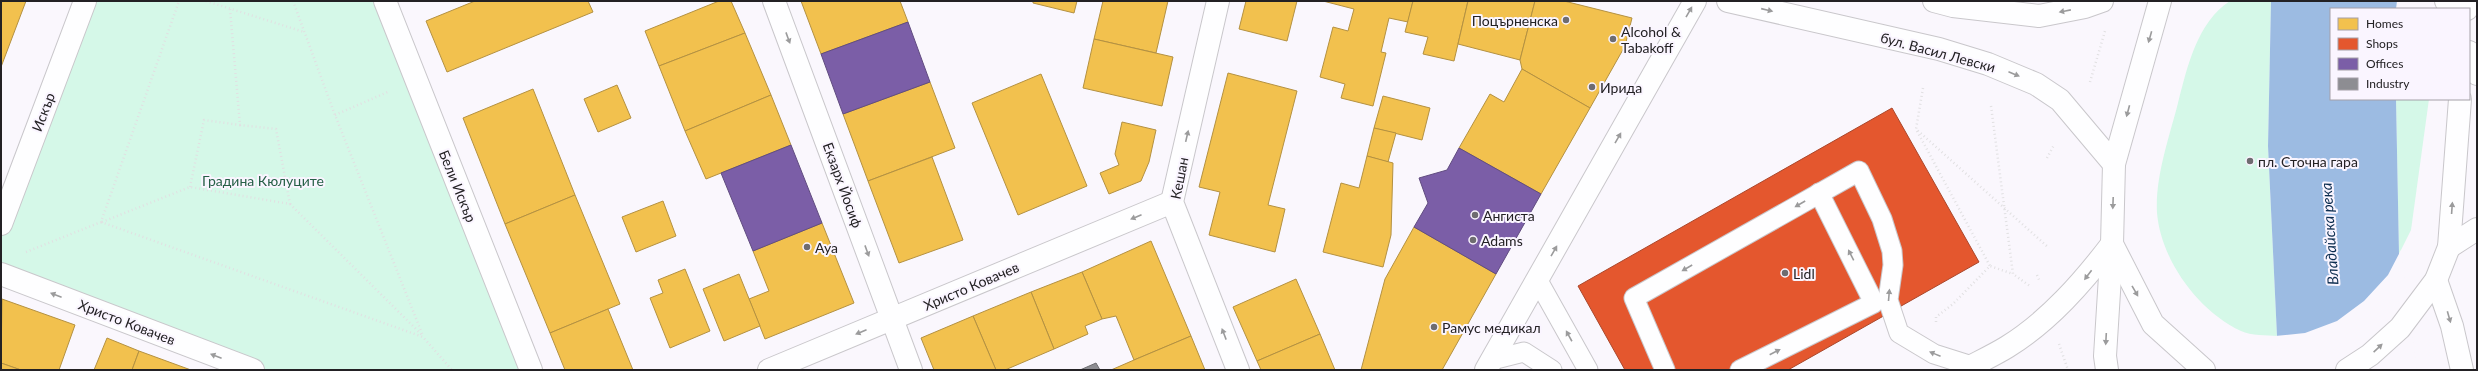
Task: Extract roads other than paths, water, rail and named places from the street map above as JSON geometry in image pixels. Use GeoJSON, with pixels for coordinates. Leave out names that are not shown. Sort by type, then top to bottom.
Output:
{"type":"FeatureCollection","features":[{"type":"Feature","properties":{"kind":"street","name":"Искър"},"geometry":{"type":"LineString","coordinates":[[1,224],[85,1]]}},
{"type":"Feature","properties":{"kind":"street","name":"Бели Искър"},"geometry":{"type":"LineString","coordinates":[[385,1],[532,370]]}},
{"type":"Feature","properties":{"kind":"street","name":"Екзарх Йосиф"},"geometry":{"type":"LineString","coordinates":[[774,1],[911,370]]}},
{"type":"Feature","properties":{"kind":"street","name":"Кешан"},"geometry":{"type":"LineString","coordinates":[[1218,1],[1172,202],[1238,370]]}},
{"type":"Feature","properties":{"kind":"street"},"geometry":{"type":"LineString","coordinates":[[1489,365],[1695,1]]}},
{"type":"Feature","properties":{"kind":"street","name":"бул. Васил Левски"},"geometry":{"type":"LineString","coordinates":[[1728,1],[1939,49],[1988,64],[2036,84],[2060,100],[2114,164]]}},
{"type":"Feature","properties":{"kind":"street"},"geometry":{"type":"LineString","coordinates":[[1934,1],[1953,6],[2039,16],[2086,7],[2102,1]]}},
{"type":"Feature","properties":{"kind":"street"},"geometry":{"type":"LineString","coordinates":[[2107,370],[2105,356],[2112,244],[2114,164],[2160,1]]}},
{"type":"Feature","properties":{"kind":"street"},"geometry":{"type":"LineString","coordinates":[[2470,55],[2477,74]]}},
{"type":"Feature","properties":{"kind":"street"},"geometry":{"type":"LineString","coordinates":[[2347,370],[2370,355],[2400,328],[2431,288],[2449,247],[2460,100]]}},
{"type":"Feature","properties":{"kind":"street","name":"Христо Ковачев"},"geometry":{"type":"LineString","coordinates":[[769,370],[1172,202]]}},
{"type":"Feature","properties":{"kind":"street"},"geometry":{"type":"LineString","coordinates":[[2449,247],[2477,229]]}},
{"type":"Feature","properties":{"kind":"street"},"geometry":{"type":"LineString","coordinates":[[1968,368],[2008,346],[2050,312],[2083,281],[2112,244]]}},
{"type":"Feature","properties":{"kind":"street"},"geometry":{"type":"LineString","coordinates":[[2112,244],[2154,324],[2204,370]]}},
{"type":"Feature","properties":{"kind":"street","name":"Христо Ковачев"},"geometry":{"type":"LineString","coordinates":[[1,274],[253,370]]}},
{"type":"Feature","properties":{"kind":"street"},"geometry":{"type":"LineString","coordinates":[[2431,288],[2450,319],[2462,370]]}},
{"type":"Feature","properties":{"kind":"lane"},"geometry":{"type":"LineString","coordinates":[[1665,370],[1634,298],[1859,171],[1882,219],[1892,251],[1893,265],[1888,300],[1898,333],[1934,354],[1968,368]]}},
{"type":"Feature","properties":{"kind":"lane"},"geometry":{"type":"LineString","coordinates":[[1740,370],[1874,303],[1819,193]]}},
{"type":"Feature","properties":{"kind":"lane"},"geometry":{"type":"LineString","coordinates":[[1537,279],[1588,370]]}},
{"type":"Feature","properties":{"kind":"lane"},"geometry":{"type":"LineString","coordinates":[[1489,365],[1524,352],[1552,370]]}},
{"type":"Feature","properties":{"kind":"water","name":"Владайска река"},"geometry":{"type":"Polygon","coordinates":[[[2271,1],[2397,1],[2396,8],[2330,8],[2330,100],[2396,100],[2399,254],[2415,370],[2286,370],[2277,336],[2268,146],[2271,1]]]}},
{"type":"Feature","properties":{"kind":"place","name":"Поцърненска"},"geometry":{"type":"Point","coordinates":[1566,20]}},
{"type":"Feature","properties":{"kind":"place","name":"Alcohol & Tabakoff"},"geometry":{"type":"Point","coordinates":[1613,39]}},
{"type":"Feature","properties":{"kind":"place","name":"Ирида"},"geometry":{"type":"Point","coordinates":[1592,87]}},
{"type":"Feature","properties":{"kind":"place","name":"пл. Сточна гара"},"geometry":{"type":"Point","coordinates":[2250,161]}},
{"type":"Feature","properties":{"kind":"place","name":"Ангиста"},"geometry":{"type":"Point","coordinates":[1475,215]}},
{"type":"Feature","properties":{"kind":"place","name":"Adams"},"geometry":{"type":"Point","coordinates":[1473,240]}},
{"type":"Feature","properties":{"kind":"place","name":"Aya"},"geometry":{"type":"Point","coordinates":[807,247]}},
{"type":"Feature","properties":{"kind":"place","name":"Lidl"},"geometry":{"type":"Point","coordinates":[1785,273]}},
{"type":"Feature","properties":{"kind":"place","name":"Рамус медикал"},"geometry":{"type":"Point","coordinates":[1434,327]}},
{"type":"Feature","properties":{"kind":"park label","name":"Градина Кюлуците"},"geometry":{"type":"Point","coordinates":[263,180]}}]}
